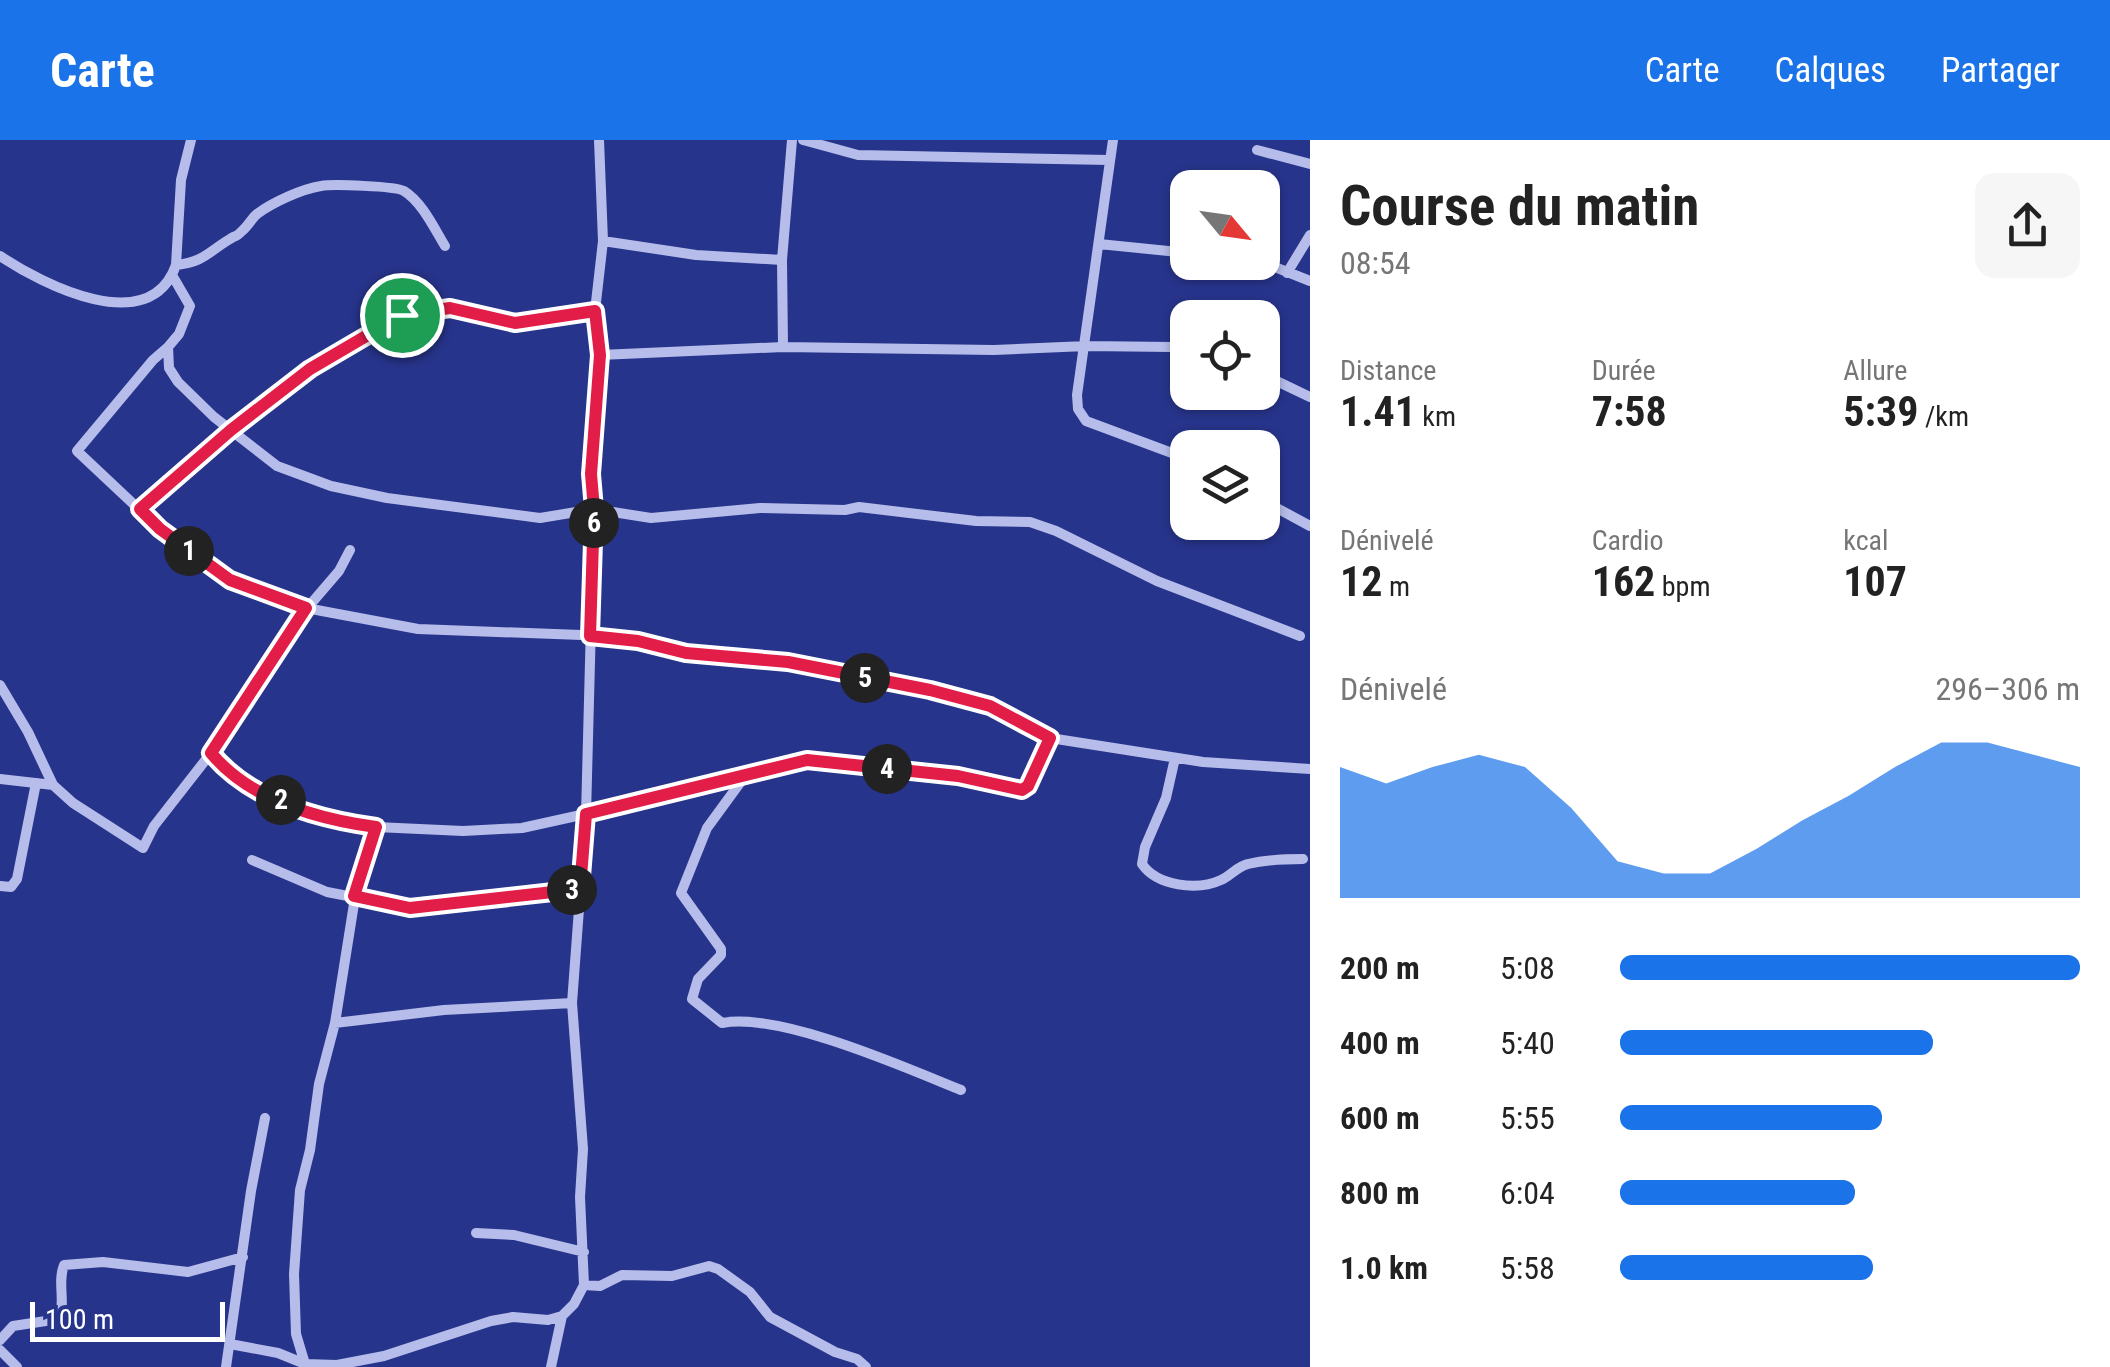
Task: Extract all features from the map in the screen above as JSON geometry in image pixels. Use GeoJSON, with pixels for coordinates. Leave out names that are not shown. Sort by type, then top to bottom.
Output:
{"type":"FeatureCollection","features":[{"type":"Feature","properties":{"kind":"street"},"geometry":{"type":"LineString","coordinates":[[191,140],[181,180],[174,270],[190,306],[179,334],[77,451],[160,529],[230,580],[306,608],[418,628],[590,636],[638,641],[686,653],[788,662],[990,706],[1050,738],[1242,766],[1310,769]]}},
{"type":"Feature","properties":{"kind":"street"},"geometry":{"type":"LineString","coordinates":[[230,1344],[323,1367],[384,1356],[491,1321],[513,1317],[548,1320],[562,1316],[584,1285],[580,1197],[583,1149],[572,1003],[586,814],[594,509],[591,474],[600,355],[595,311],[603,241],[600,140]]}},
{"type":"Feature","properties":{"kind":"street"},"geometry":{"type":"LineString","coordinates":[[783,347],[782,260],[792,140]]}},
{"type":"Feature","properties":{"kind":"street"},"geometry":{"type":"LineString","coordinates":[[803,140],[858,155],[1109,160]]}},
{"type":"Feature","properties":{"kind":"street"},"geometry":{"type":"LineString","coordinates":[[1113,140],[1077,395],[1082,417],[1170,452]]}},
{"type":"Feature","properties":{"kind":"street"},"geometry":{"type":"LineString","coordinates":[[1257,150],[1310,164]]}},
{"type":"Feature","properties":{"kind":"street"},"geometry":{"type":"LineString","coordinates":[[0,256],[67,292],[116,304],[155,292],[174,270],[211,254],[240,234],[258,214],[291,196],[324,185],[399,188],[415,201],[444,246]]}},
{"type":"Feature","properties":{"kind":"street"},"geometry":{"type":"LineString","coordinates":[[1287,273],[1310,235]]}},
{"type":"Feature","properties":{"kind":"street"},"geometry":{"type":"LineString","coordinates":[[603,241],[696,255],[782,260]]}},
{"type":"Feature","properties":{"kind":"street"},"geometry":{"type":"LineString","coordinates":[[1100,244],[1170,251]]}},
{"type":"Feature","properties":{"kind":"street"},"geometry":{"type":"LineString","coordinates":[[1280,270],[1310,281]]}},
{"type":"Feature","properties":{"kind":"street"},"geometry":{"type":"LineString","coordinates":[[140,509],[231,430],[310,369],[402,315],[450,308],[515,323],[595,311]]}},
{"type":"Feature","properties":{"kind":"street"},"geometry":{"type":"LineString","coordinates":[[168,347],[168,368],[214,418],[278,466],[331,486],[387,498],[540,518],[594,509],[651,518],[760,508],[860,507],[976,521],[1030,522],[1157,581],[1300,636]]}},
{"type":"Feature","properties":{"kind":"street"},"geometry":{"type":"LineString","coordinates":[[600,355],[783,347],[994,350],[1170,347]]}},
{"type":"Feature","properties":{"kind":"street"},"geometry":{"type":"LineString","coordinates":[[1280,383],[1310,397]]}},
{"type":"Feature","properties":{"kind":"street"},"geometry":{"type":"LineString","coordinates":[[1280,510],[1310,526]]}},
{"type":"Feature","properties":{"kind":"street"},"geometry":{"type":"LineString","coordinates":[[0,685],[53,785],[73,803],[143,848],[154,826],[211,753],[306,608],[339,571],[350,550]]}},
{"type":"Feature","properties":{"kind":"street"},"geometry":{"type":"LineString","coordinates":[[211,753],[242,784],[330,820],[376,827],[463,831],[502,829],[586,814],[807,760],[958,776],[1022,790],[1036,772],[1050,738]]}},
{"type":"Feature","properties":{"kind":"street"},"geometry":{"type":"LineString","coordinates":[[1175,758],[1166,798],[1145,848],[1142,864],[1150,876],[1206,885],[1224,879],[1244,864],[1303,859]]}},
{"type":"Feature","properties":{"kind":"street"},"geometry":{"type":"LineString","coordinates":[[746,776],[708,828],[681,893],[722,949],[698,980],[692,999],[722,1022],[740,1019],[812,1035],[961,1090]]}},
{"type":"Feature","properties":{"kind":"street"},"geometry":{"type":"LineString","coordinates":[[0,779],[53,785]]}},
{"type":"Feature","properties":{"kind":"street"},"geometry":{"type":"LineString","coordinates":[[0,886],[11,886],[18,879],[36,783]]}},
{"type":"Feature","properties":{"kind":"street"},"geometry":{"type":"LineString","coordinates":[[305,1364],[296,1334],[294,1274],[300,1190],[334,1022],[354,896],[376,827]]}},
{"type":"Feature","properties":{"kind":"street"},"geometry":{"type":"LineString","coordinates":[[252,860],[327,892],[410,908],[580,889]]}},
{"type":"Feature","properties":{"kind":"street"},"geometry":{"type":"LineString","coordinates":[[334,1022],[444,1010],[572,1003]]}},
{"type":"Feature","properties":{"kind":"street"},"geometry":{"type":"LineString","coordinates":[[226,1367],[251,1192],[266,1118]]}},
{"type":"Feature","properties":{"kind":"street"},"geometry":{"type":"LineString","coordinates":[[476,1233],[514,1235],[584,1252]]}},
{"type":"Feature","properties":{"kind":"street"},"geometry":{"type":"LineString","coordinates":[[0,1340],[13,1326],[59,1318],[63,1305],[60,1274],[64,1264],[103,1262],[188,1272],[244,1257]]}},
{"type":"Feature","properties":{"kind":"street"},"geometry":{"type":"LineString","coordinates":[[584,1285],[600,1286],[622,1274],[672,1276],[708,1266],[718,1269],[763,1304],[770,1317],[866,1367]]}},
{"type":"Feature","properties":{"kind":"street"},"geometry":{"type":"LineString","coordinates":[[551,1367],[562,1316]]}},
{"type":"Feature","properties":{"kind":"street"},"geometry":{"type":"LineString","coordinates":[[0,1350],[17,1367]]}},
{"type":"Feature","properties":{"kind":"street"},"geometry":{"type":"LineString","coordinates":[[377,1367],[384,1356]]}},
{"type":"Feature","properties":{"kind":"route"},"geometry":{"type":"LineString","coordinates":[[450,308],[515,323],[595,311],[600,355],[591,474],[594,509],[590,636],[638,641],[686,653],[788,662],[990,706],[1050,738],[1028,786],[1022,790],[958,776],[807,760],[586,814],[580,889],[410,908],[354,896],[376,827],[330,820],[242,784],[211,753],[306,608],[230,580],[160,529],[140,509],[231,430],[310,369],[402,315],[450,308]]}}]}
